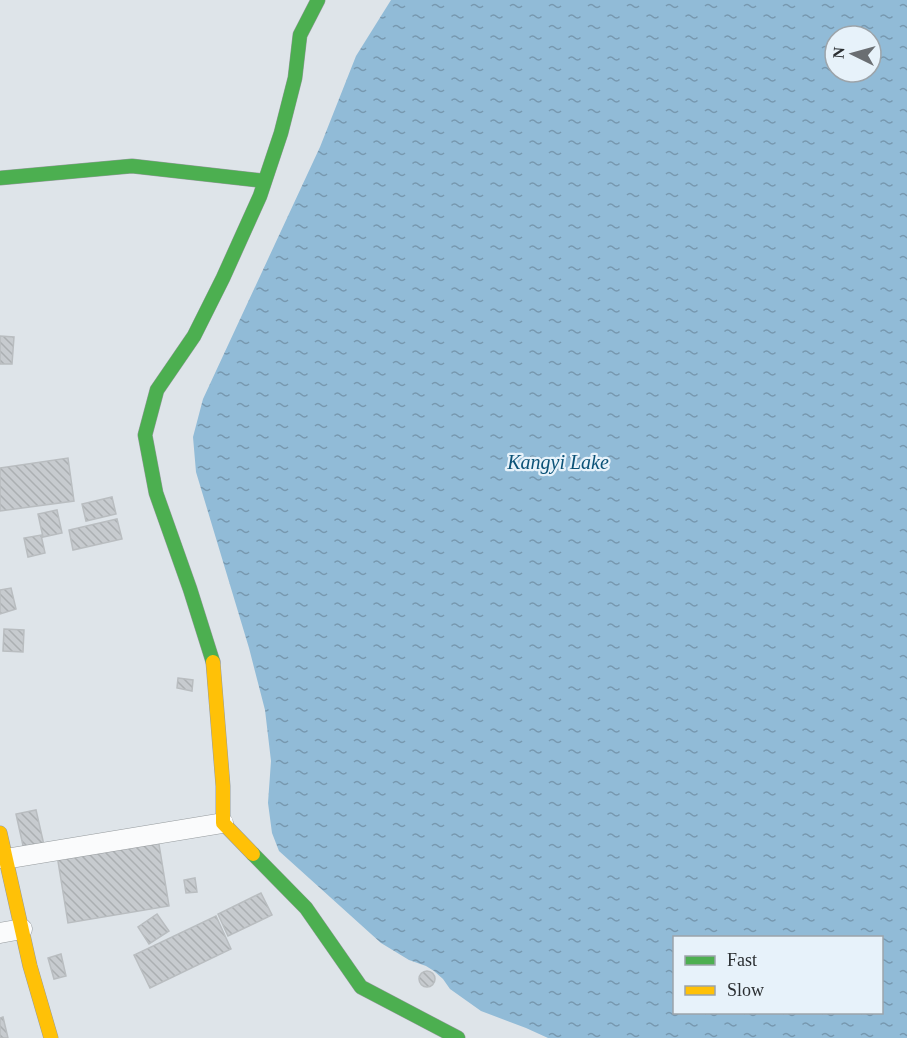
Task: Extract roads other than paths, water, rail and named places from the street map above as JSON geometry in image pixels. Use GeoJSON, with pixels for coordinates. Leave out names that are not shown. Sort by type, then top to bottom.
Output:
{"type":"FeatureCollection","features":[{"type":"Feature","properties":{"kind":"street"},"geometry":{"type":"LineString","coordinates":[[318,0],[300,35],[296,78],[260,196],[194,336],[157,390],[145,435],[156,493],[213,663],[224,823],[306,908],[361,987],[458,1038]]}},
{"type":"Feature","properties":{"kind":"street"},"geometry":{"type":"LineString","coordinates":[[0,178],[132,166],[265,181]]}},
{"type":"Feature","properties":{"kind":"street"},"geometry":{"type":"LineString","coordinates":[[5,859],[224,823]]}},
{"type":"Feature","properties":{"kind":"street"},"geometry":{"type":"LineString","coordinates":[[0,833],[30,966],[51,1038]]}},
{"type":"Feature","properties":{"kind":"street"},"geometry":{"type":"LineString","coordinates":[[0,933],[22,929]]}},
{"type":"Feature","properties":{"kind":"water","name":"Kangyi Lake"},"geometry":{"type":"Polygon","coordinates":[[[391,0],[907,0],[907,1038],[548,1038],[481,1011],[450,989],[434,971],[409,960],[381,943],[279,851],[272,833],[268,803],[271,761],[265,710],[249,648],[196,472],[193,437],[203,399],[320,147],[356,56],[391,0]]]}}]}
